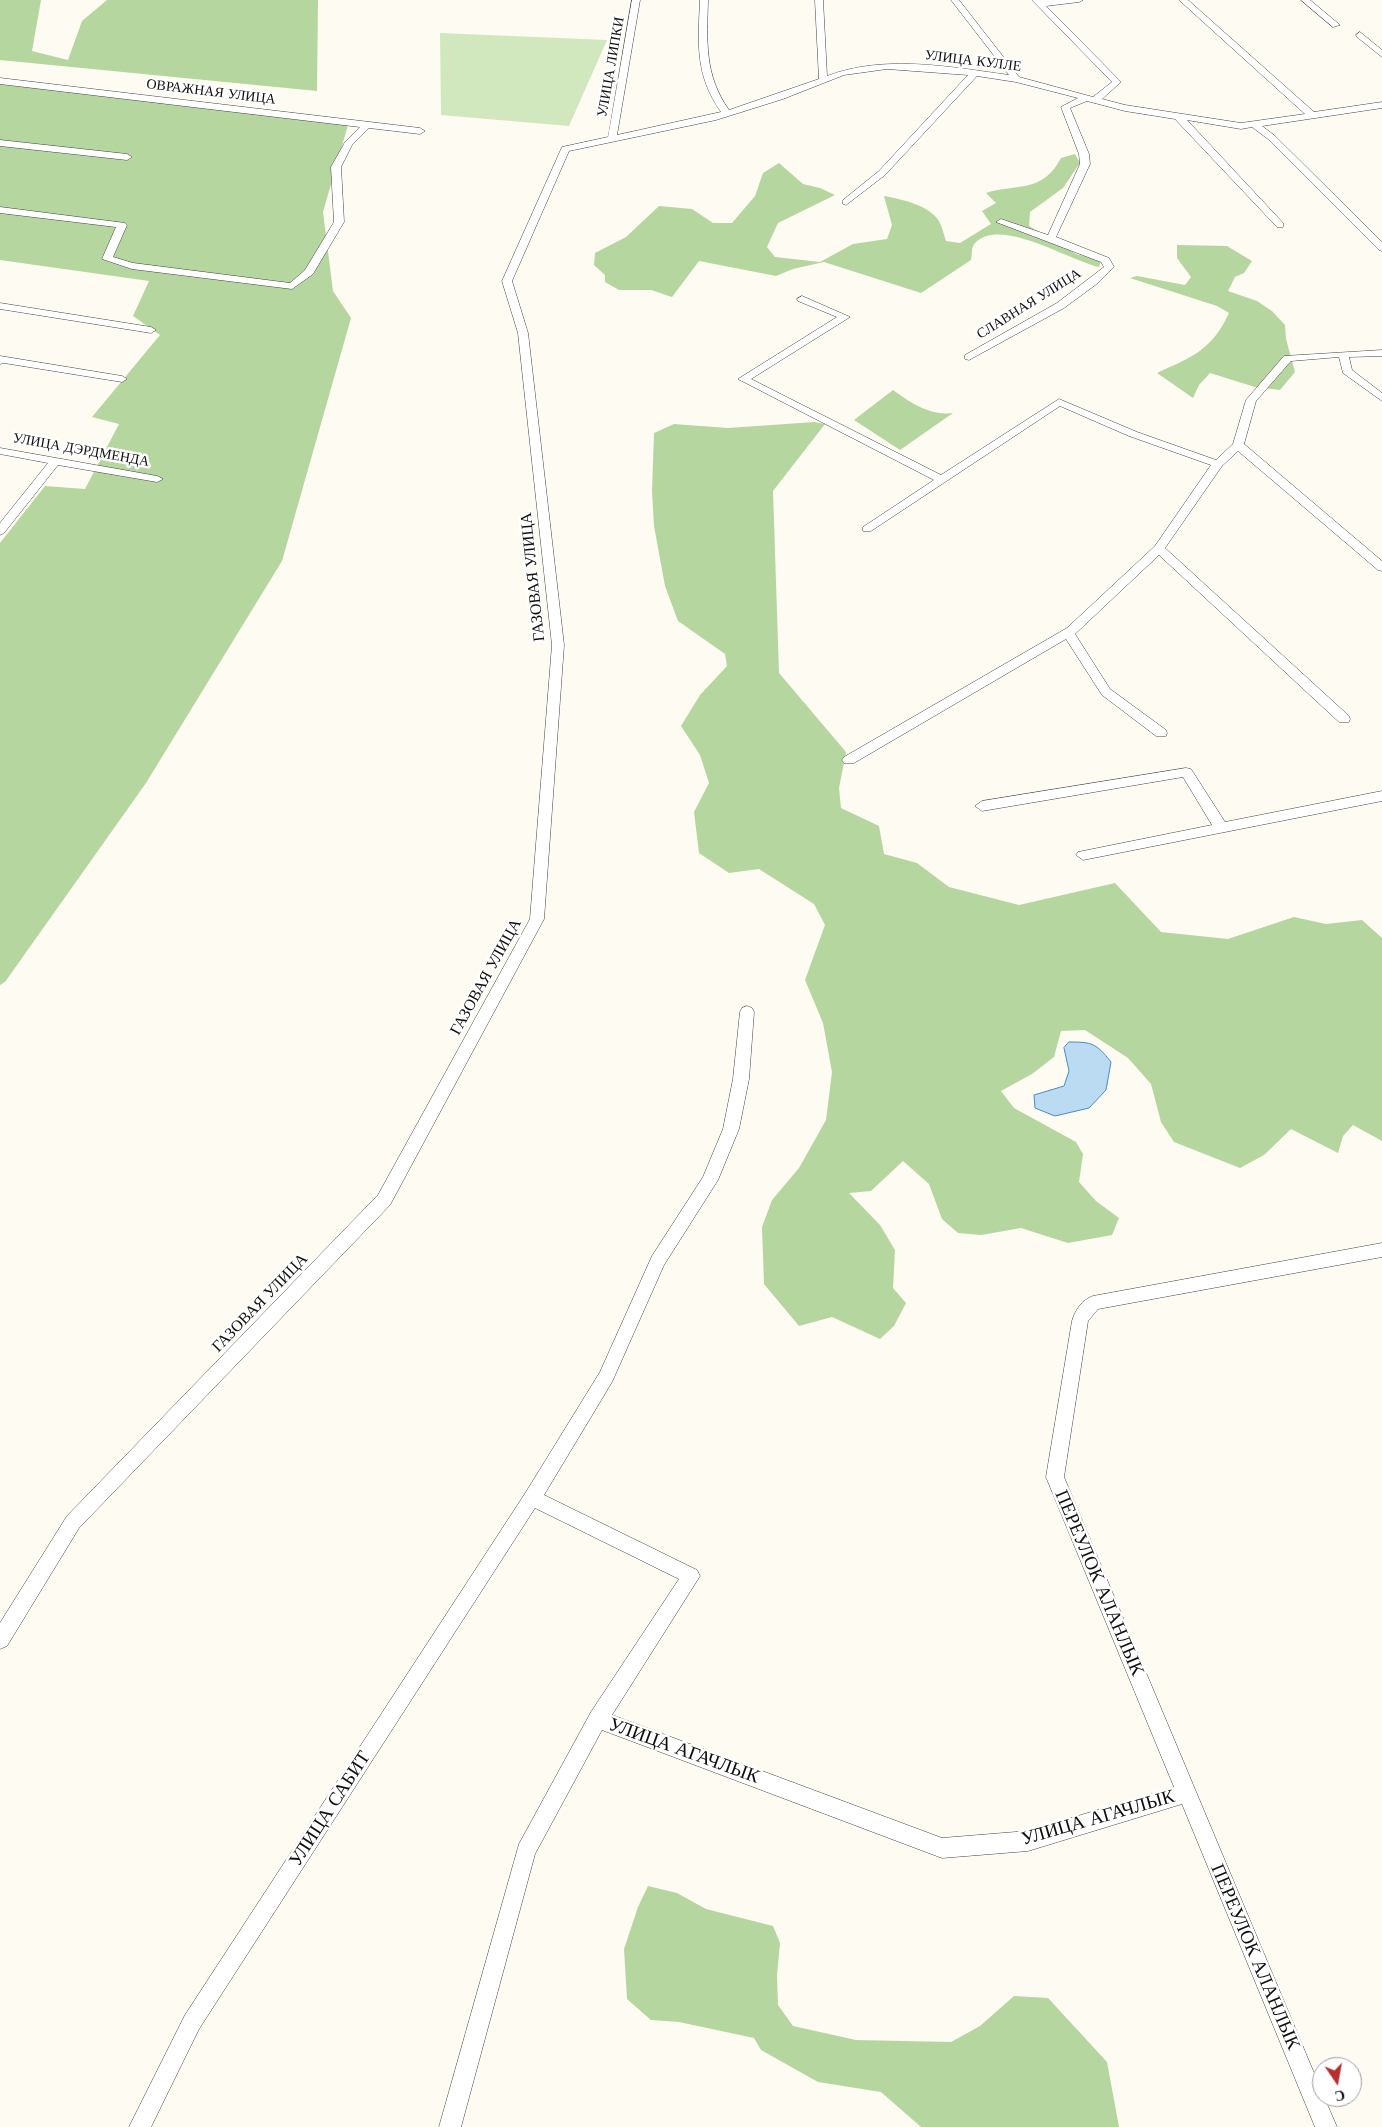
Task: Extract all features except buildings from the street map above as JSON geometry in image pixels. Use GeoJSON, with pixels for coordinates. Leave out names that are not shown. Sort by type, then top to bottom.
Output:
{"type":"FeatureCollection","features":[{"type":"Feature","properties":{"kind":"street","name":"УЛИЦА ЛИПКИ"},"geometry":{"type":"LineString","coordinates":[[612,138],[636,0]]}},
{"type":"Feature","properties":{"kind":"street"},"geometry":{"type":"LineString","coordinates":[[704,0],[702,52],[713,94],[727,114]]}},
{"type":"Feature","properties":{"kind":"street"},"geometry":{"type":"LineString","coordinates":[[819,0],[823,80]]}},
{"type":"Feature","properties":{"kind":"street"},"geometry":{"type":"LineString","coordinates":[[955,0],[1016,79]]}},
{"type":"Feature","properties":{"kind":"street"},"geometry":{"type":"LineString","coordinates":[[1038,2],[1080,0]]}},
{"type":"Feature","properties":{"kind":"street"},"geometry":{"type":"LineString","coordinates":[[1182,0],[1311,114]]}},
{"type":"Feature","properties":{"kind":"street"},"geometry":{"type":"LineString","coordinates":[[1305,0],[1336,25]]}},
{"type":"Feature","properties":{"kind":"street"},"geometry":{"type":"LineString","coordinates":[[1001,222],[1051,238],[1086,164],[1084,154],[1065,107],[1091,99],[1116,82],[1038,2]]}},
{"type":"Feature","properties":{"kind":"street"},"geometry":{"type":"LineString","coordinates":[[1360,35],[1382,54]]}},
{"type":"Feature","properties":{"kind":"street","name":"УЛИЦА КУЛЛЕ"},"geometry":{"type":"LineString","coordinates":[[565,149],[727,114],[842,73],[887,66],[944,69],[1016,79],[1125,108],[1241,126],[1311,114],[1382,105]]}},
{"type":"Feature","properties":{"kind":"street"},"geometry":{"type":"LineString","coordinates":[[846,202],[882,173],[975,73]]}},
{"type":"Feature","properties":{"kind":"street","name":"ОВРАЖНАЯ УЛИЦА"},"geometry":{"type":"LineString","coordinates":[[0,81],[420,131]]}},
{"type":"Feature","properties":{"kind":"street"},"geometry":{"type":"LineString","coordinates":[[1178,116],[1280,225]]}},
{"type":"Feature","properties":{"kind":"street"},"geometry":{"type":"LineString","coordinates":[[0,210],[122,225],[107,259],[132,266],[292,286],[309,272],[339,222],[336,167],[348,144],[366,124]]}},
{"type":"Feature","properties":{"kind":"street"},"geometry":{"type":"LineString","coordinates":[[1254,124],[1271,137],[1382,248]]}},
{"type":"Feature","properties":{"kind":"street"},"geometry":{"type":"LineString","coordinates":[[0,142],[127,157]]}},
{"type":"Feature","properties":{"kind":"street","name":"ГАЗОВАЯ УЛИЦА"},"geometry":{"type":"LineString","coordinates":[[0,1640],[73,1522],[384,1200],[537,919],[558,645],[523,333],[507,281],[565,149]]}},
{"type":"Feature","properties":{"kind":"street","name":"СЛАВНАЯ УЛИЦА"},"geometry":{"type":"LineString","coordinates":[[969,357],[1058,306],[1101,276],[1109,267],[1105,260],[1051,238]]}},
{"type":"Feature","properties":{"kind":"street"},"geometry":{"type":"LineString","coordinates":[[802,299],[845,318],[742,379],[941,479]]}},
{"type":"Feature","properties":{"kind":"street"},"geometry":{"type":"LineString","coordinates":[[0,306],[151,330]]}},
{"type":"Feature","properties":{"kind":"street"},"geometry":{"type":"LineString","coordinates":[[849,760],[1068,634],[1159,549],[1218,464],[1238,445],[1251,400],[1288,358],[1382,353]]}},
{"type":"Feature","properties":{"kind":"street"},"geometry":{"type":"LineString","coordinates":[[1342,354],[1346,371],[1382,398]]}},
{"type":"Feature","properties":{"kind":"street"},"geometry":{"type":"LineString","coordinates":[[0,361],[2,359],[122,379]]}},
{"type":"Feature","properties":{"kind":"street"},"geometry":{"type":"LineString","coordinates":[[867,530],[1059,402],[1133,434],[1218,464]]}},
{"type":"Feature","properties":{"kind":"street"},"geometry":{"type":"LineString","coordinates":[[1238,445],[1382,567]]}},
{"type":"Feature","properties":{"kind":"street","name":"УЛИЦА ДЭРДМЕНДА"},"geometry":{"type":"LineString","coordinates":[[0,451],[157,479]]}},
{"type":"Feature","properties":{"kind":"street"},"geometry":{"type":"LineString","coordinates":[[0,531],[56,460]]}},
{"type":"Feature","properties":{"kind":"street"},"geometry":{"type":"LineString","coordinates":[[1159,549],[1344,719]]}},
{"type":"Feature","properties":{"kind":"street"},"geometry":{"type":"LineString","coordinates":[[1068,634],[1106,692],[1161,733]]}},
{"type":"Feature","properties":{"kind":"street"},"geometry":{"type":"LineString","coordinates":[[982,806],[1186,772],[1220,826]]}},
{"type":"Feature","properties":{"kind":"street"},"geometry":{"type":"LineString","coordinates":[[1083,855],[1220,826],[1382,796]]}},
{"type":"Feature","properties":{"kind":"street","name":"УЛИЦА САБИТ"},"geometry":{"type":"LineString","coordinates":[[140,2127],[192,2022],[532,1498],[606,1377],[658,1261],[710,1180],[730,1129],[741,1079],[748,1012]]}},
{"type":"Feature","properties":{"kind":"street","name":"ПЕРЕУЛОК АЛАНЛЫК"},"geometry":{"type":"LineString","coordinates":[[1326,2127],[1055,1476],[1082,1314],[1093,1303],[1382,1250]]}},
{"type":"Feature","properties":{"kind":"street"},"geometry":{"type":"LineString","coordinates":[[532,1498],[692,1576],[598,1719]]}},
{"type":"Feature","properties":{"kind":"street","name":"УЛИЦА АГАЧЛЫК"},"geometry":{"type":"LineString","coordinates":[[450,2127],[526,1851],[598,1719],[942,1848],[1028,1841],[1187,1794]]}},
{"type":"Feature","properties":{"kind":"green space"},"geometry":{"type":"Polygon","coordinates":[[[0,0],[41,0],[32,51],[68,60],[82,21],[107,0],[318,0],[317,91],[0,60],[0,0]]]}},
{"type":"Feature","properties":{"kind":"green space"},"geometry":{"type":"Polygon","coordinates":[[[440,33],[607,40],[569,126],[441,115],[440,33]]]}},
{"type":"Feature","properties":{"kind":"green space"},"geometry":{"type":"Polygon","coordinates":[[[0,84],[348,125],[323,212],[333,291],[351,318],[282,561],[146,783],[5,982],[0,985],[0,543],[45,486],[85,489],[119,424],[92,417],[160,335],[133,316],[149,281],[0,260],[0,84]]]}},
{"type":"Feature","properties":{"kind":"green space"},"geometry":{"type":"Polygon","coordinates":[[[1075,154],[1080,163],[1063,188],[1030,212],[1029,226],[1076,254],[1101,260],[1099,267],[1019,237],[987,236],[974,244],[971,260],[921,293],[824,262],[793,269],[776,276],[699,261],[672,297],[651,290],[619,290],[605,282],[605,275],[594,265],[595,253],[626,237],[659,206],[692,209],[713,223],[732,223],[755,196],[763,173],[779,163],[803,184],[820,188],[835,195],[778,223],[767,247],[775,257],[820,262],[853,244],[887,239],[892,225],[884,196],[906,201],[929,211],[939,221],[946,241],[960,243],[991,224],[982,211],[996,203],[986,193],[1037,182],[1054,169],[1061,158],[1075,154]]]}},
{"type":"Feature","properties":{"kind":"green space"},"geometry":{"type":"Polygon","coordinates":[[[1177,245],[1227,246],[1252,261],[1244,273],[1235,277],[1228,291],[1257,301],[1272,311],[1285,325],[1286,339],[1295,372],[1280,390],[1255,387],[1210,373],[1199,385],[1193,398],[1157,373],[1200,351],[1216,336],[1229,313],[1217,306],[1130,278],[1137,276],[1185,285],[1191,277],[1177,258],[1177,245]]]}},
{"type":"Feature","properties":{"kind":"green space"},"geometry":{"type":"Polygon","coordinates":[[[893,390],[921,408],[936,412],[953,413],[900,450],[854,420],[893,390]]]}},
{"type":"Feature","properties":{"kind":"green space"},"geometry":{"type":"Polygon","coordinates":[[[815,422],[825,424],[773,491],[779,673],[846,752],[839,788],[841,808],[879,826],[884,854],[917,863],[949,887],[1019,905],[1115,883],[1161,932],[1228,939],[1294,917],[1326,924],[1362,920],[1382,938],[1382,1141],[1353,1125],[1343,1136],[1338,1153],[1291,1129],[1264,1155],[1240,1168],[1174,1142],[1161,1122],[1151,1084],[1128,1058],[1085,1030],[1061,1031],[1054,1057],[1032,1074],[1001,1091],[1014,1108],[1076,1142],[1083,1154],[1079,1182],[1096,1201],[1119,1218],[1112,1235],[1068,1243],[1021,1228],[981,1235],[958,1233],[942,1219],[929,1184],[903,1161],[871,1191],[849,1193],[880,1225],[895,1250],[893,1288],[906,1303],[894,1326],[880,1339],[832,1317],[799,1326],[764,1284],[762,1227],[772,1200],[799,1168],[826,1120],[832,1072],[823,1023],[805,980],[825,925],[814,904],[759,869],[729,873],[699,853],[694,812],[709,783],[700,755],[681,726],[700,695],[727,666],[725,654],[678,621],[665,586],[654,526],[652,491],[654,433],[674,424],[728,428],[815,422]]]}},
{"type":"Feature","properties":{"kind":"green space"},"geometry":{"type":"Polygon","coordinates":[[[648,1886],[677,1893],[706,1909],[773,1926],[780,1943],[777,1975],[778,2005],[793,2026],[856,2040],[951,2042],[980,2026],[1014,1996],[1048,1998],[1107,2062],[1119,2127],[921,2127],[881,2092],[818,2082],[761,2050],[754,2038],[679,2022],[651,2020],[627,1999],[624,1949],[638,1907],[648,1886]]]}},
{"type":"Feature","properties":{"kind":"water"},"geometry":{"type":"Polygon","coordinates":[[[1069,1042],[1083,1042],[1093,1045],[1111,1062],[1106,1090],[1089,1108],[1055,1116],[1035,1108],[1034,1095],[1064,1086],[1069,1071],[1064,1048],[1069,1042]]]}}]}
